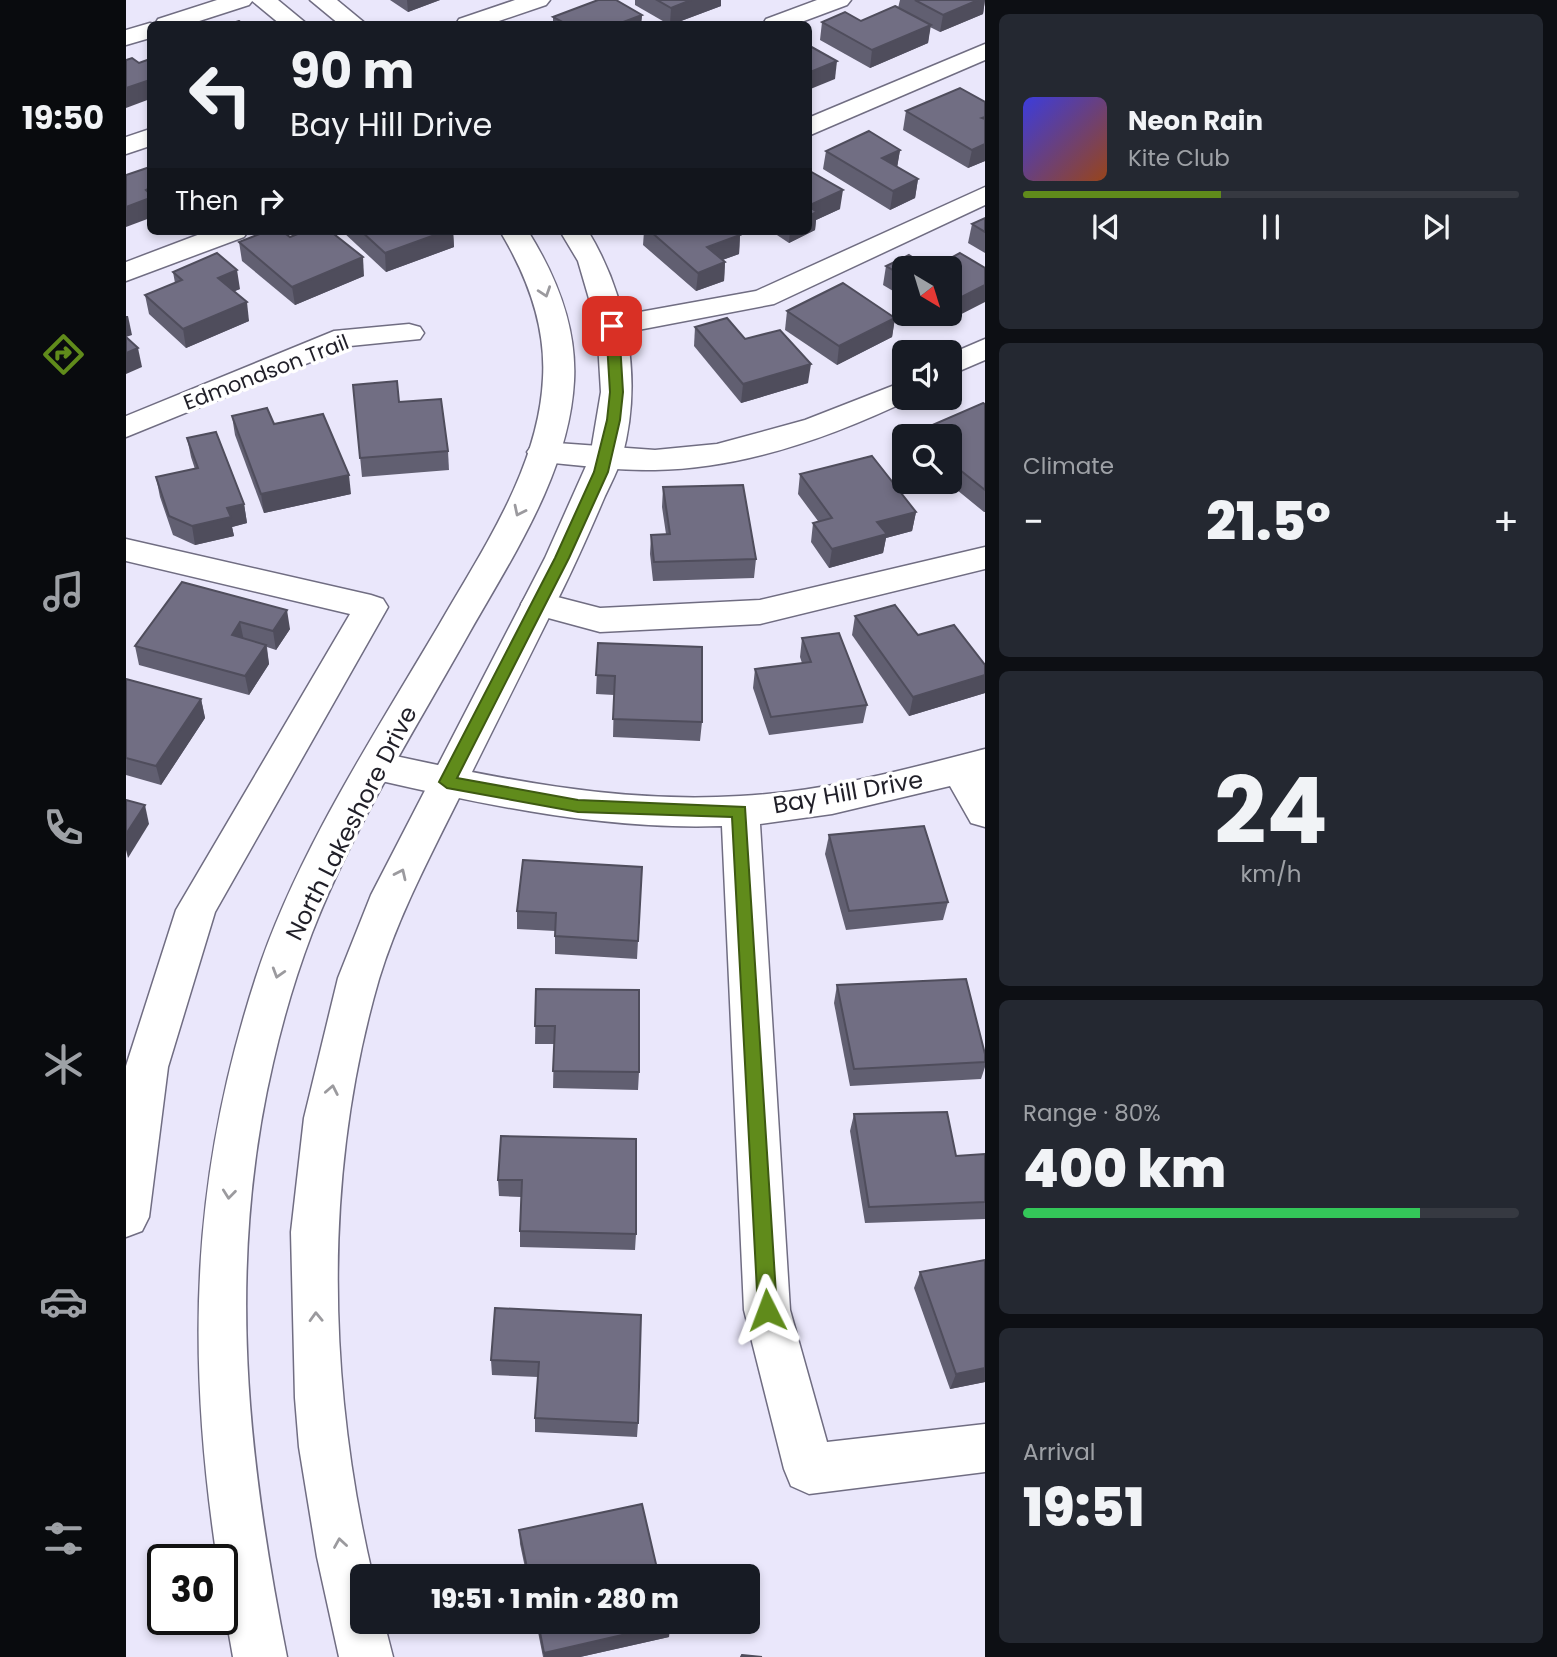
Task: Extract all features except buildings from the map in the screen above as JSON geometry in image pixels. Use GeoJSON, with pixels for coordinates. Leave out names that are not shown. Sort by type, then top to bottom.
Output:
{"type":"FeatureCollection","features":[{"type":"Feature","properties":{"kind":"main road"},"geometry":{"type":"LineString","coordinates":[[176,21],[241,0]]}},
{"type":"Feature","properties":{"kind":"main road"},"geometry":{"type":"LineString","coordinates":[[263,0],[291,21]]}},
{"type":"Feature","properties":{"kind":"main road"},"geometry":{"type":"LineString","coordinates":[[322,0],[350,21]]}},
{"type":"Feature","properties":{"kind":"main road"},"geometry":{"type":"LineString","coordinates":[[477,21],[538,0]]}},
{"type":"Feature","properties":{"kind":"main road"},"geometry":{"type":"LineString","coordinates":[[783,21],[839,0]]}},
{"type":"Feature","properties":{"kind":"main road"},"geometry":{"type":"LineString","coordinates":[[126,38],[147,31]]}},
{"type":"Feature","properties":{"kind":"main road"},"geometry":{"type":"LineString","coordinates":[[812,126],[985,51]]}},
{"type":"Feature","properties":{"kind":"main road"},"geometry":{"type":"LineString","coordinates":[[126,146],[147,138]]}},
{"type":"Feature","properties":{"kind":"main road"},"geometry":{"type":"LineString","coordinates":[[612,326],[764,298],[985,195]]}},
{"type":"Feature","properties":{"kind":"main road"},"geometry":{"type":"LineString","coordinates":[[126,272],[223,235]]}},
{"type":"Feature","properties":{"kind":"main road","name":"North Lakeshore Drive"},"geometry":{"type":"LineString","coordinates":[[260,1657],[233,1506],[223,1416],[222,1309],[228,1197],[236,1142],[251,1065],[281,965],[314,886],[377,766],[516,516],[543,452],[556,403],[559,373],[557,343],[553,315],[543,285],[520,235]]}},
{"type":"Feature","properties":{"kind":"main road"},"geometry":{"type":"LineString","coordinates":[[366,1657],[343,1557],[319,1398],[314,1231],[318,1182],[333,1084],[359,978],[391,895],[574,533],[606,457],[616,392],[612,326],[592,261],[576,235]]}},
{"type":"Feature","properties":{"kind":"main road","name":"Edmondson Trail"},"geometry":{"type":"LineString","coordinates":[[126,427],[345,337],[409,334]]}},
{"type":"Feature","properties":{"kind":"main road"},"geometry":{"type":"LineString","coordinates":[[962,360],[985,348]]}},
{"type":"Feature","properties":{"kind":"main road"},"geometry":{"type":"LineString","coordinates":[[543,452],[606,457],[686,458],[768,442],[863,411],[892,396]]}},
{"type":"Feature","properties":{"kind":"main road"},"geometry":{"type":"LineString","coordinates":[[126,550],[371,607],[196,909],[147,1067],[126,1217]]}},
{"type":"Feature","properties":{"kind":"main road"},"geometry":{"type":"LineString","coordinates":[[538,604],[600,620],[760,612],[985,558]]}},
{"type":"Feature","properties":{"kind":"main road","name":"Bay Hill Drive"},"geometry":{"type":"LineString","coordinates":[[377,766],[578,806],[740,811],[830,798],[972,766]]}},
{"type":"Feature","properties":{"kind":"main road"},"geometry":{"type":"LineString","coordinates":[[972,766],[985,813]]}},
{"type":"Feature","properties":{"kind":"main road"},"geometry":{"type":"LineString","coordinates":[[740,811],[767,1310],[809,1469],[985,1448]]}},
{"type":"Feature","properties":{"kind":"route"},"geometry":{"type":"LineString","coordinates":[[612,326],[617,370],[614,420],[596,486],[447,782],[578,806],[740,811],[767,1310]]}}]}
